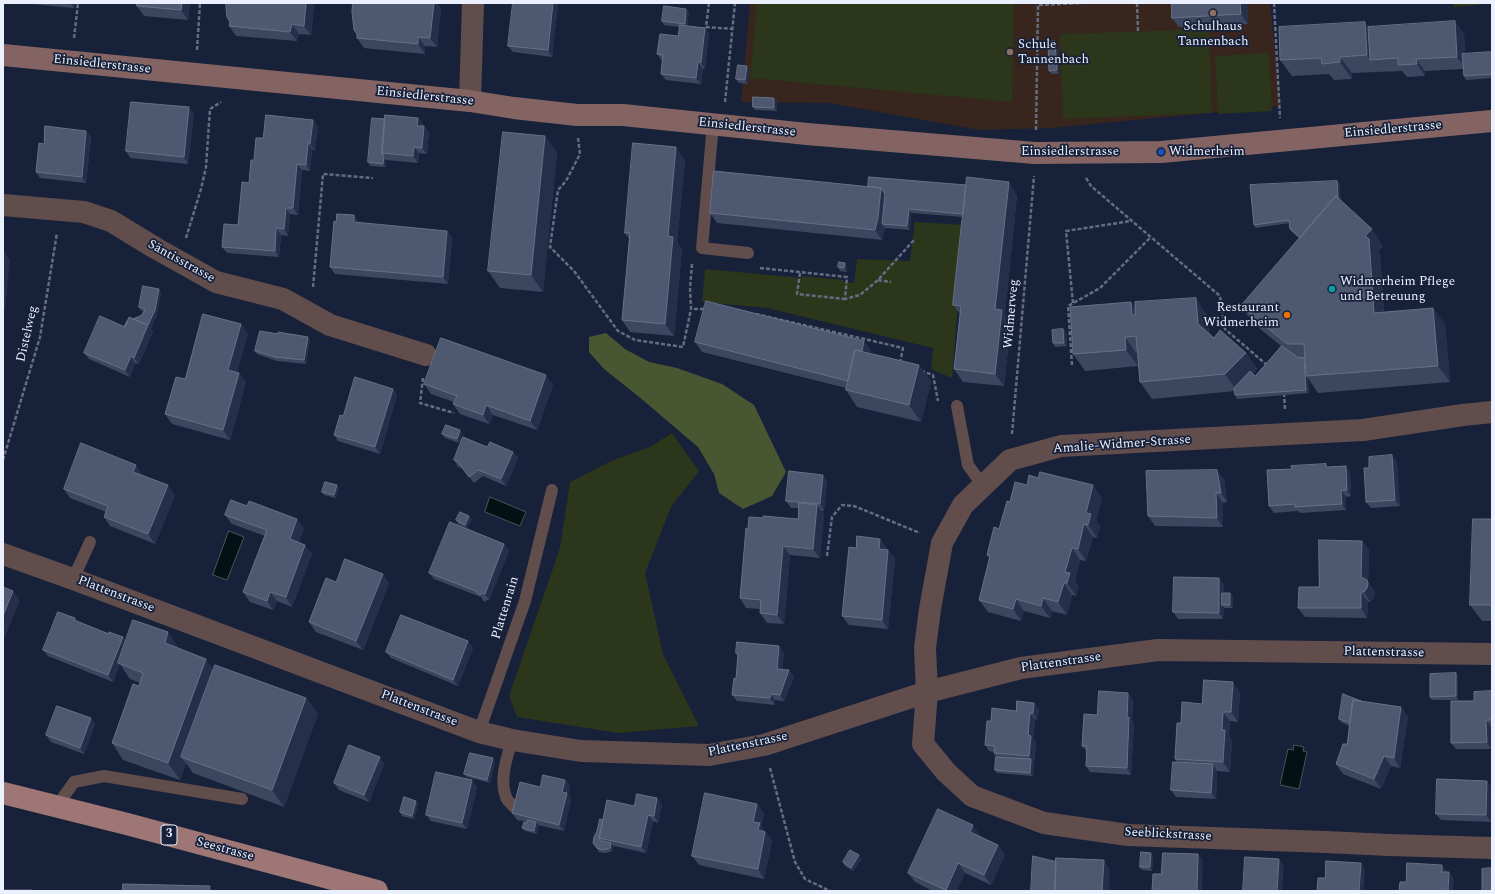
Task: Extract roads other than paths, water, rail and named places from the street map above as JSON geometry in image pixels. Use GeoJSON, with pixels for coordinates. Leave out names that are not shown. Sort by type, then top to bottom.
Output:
{"type":"FeatureCollection","features":[{"type":"Feature","properties":{"kind":"main road","name":"Einsiedlerstrasse"},"geometry":{"type":"LineString","coordinates":[[3,55],[470,101],[514,108],[577,115],[719,117],[808,134],[1027,153],[1161,152],[1492,121]]}},
{"type":"Feature","properties":{"kind":"main road","name":"Seestrasse"},"geometry":{"type":"LineString","coordinates":[[3,793],[377,891]]}},
{"type":"Feature","properties":{"kind":"street"},"geometry":{"type":"LineString","coordinates":[[470,101],[473,3]]}},
{"type":"Feature","properties":{"kind":"street","name":"Säntisstrasse"},"geometry":{"type":"LineString","coordinates":[[3,205],[84,212],[112,221],[179,262],[216,282],[283,299],[330,325],[426,354]]}},
{"type":"Feature","properties":{"kind":"street","name":"Amalie-Widmer-Strasse"},"geometry":{"type":"LineString","coordinates":[[927,692],[926,648],[930,609],[942,543],[964,505],[1010,460],[1061,446],[1363,430],[1463,414],[1492,412]]}},
{"type":"Feature","properties":{"kind":"street","name":"Plattenstrasse"},"geometry":{"type":"LineString","coordinates":[[3,554],[479,732],[512,740],[581,751],[709,755],[764,745],[927,692],[1021,668],[1158,650],[1492,654]]}},
{"type":"Feature","properties":{"kind":"street","name":"Seeblickstrasse"},"geometry":{"type":"LineString","coordinates":[[927,692],[923,744],[946,772],[972,796],[1044,823],[1128,835],[1326,842],[1388,846],[1492,848]]}},
{"type":"Feature","properties":{"kind":"lane"},"geometry":{"type":"LineString","coordinates":[[719,117],[702,248],[748,253]]}},
{"type":"Feature","properties":{"kind":"lane"},"geometry":{"type":"LineString","coordinates":[[956,406],[968,465],[983,486]]}},
{"type":"Feature","properties":{"kind":"lane","name":"Plattenrain"},"geometry":{"type":"LineString","coordinates":[[479,732],[525,600],[552,490]]}},
{"type":"Feature","properties":{"kind":"lane"},"geometry":{"type":"LineString","coordinates":[[73,579],[90,542]]}},
{"type":"Feature","properties":{"kind":"lane"},"geometry":{"type":"LineString","coordinates":[[512,740],[504,771],[504,787],[506,798],[514,807]]}},
{"type":"Feature","properties":{"kind":"lane"},"geometry":{"type":"LineString","coordinates":[[57,806],[74,782],[104,776],[242,799]]}},
{"type":"Feature","properties":{"kind":"place","name":"Schulhaus Tannenbach"},"geometry":{"type":"Point","coordinates":[1213,13]}},
{"type":"Feature","properties":{"kind":"place","name":"Schule Tannenbach"},"geometry":{"type":"Point","coordinates":[1010,52]}},
{"type":"Feature","properties":{"kind":"place","name":"Widmerheim"},"geometry":{"type":"Point","coordinates":[1161,152]}},
{"type":"Feature","properties":{"kind":"place","name":"Widmerheim Pflege und Betreuung"},"geometry":{"type":"Point","coordinates":[1332,289]}},
{"type":"Feature","properties":{"kind":"place","name":"Restaurant Widmerheim"},"geometry":{"type":"Point","coordinates":[1287,315]}}]}
